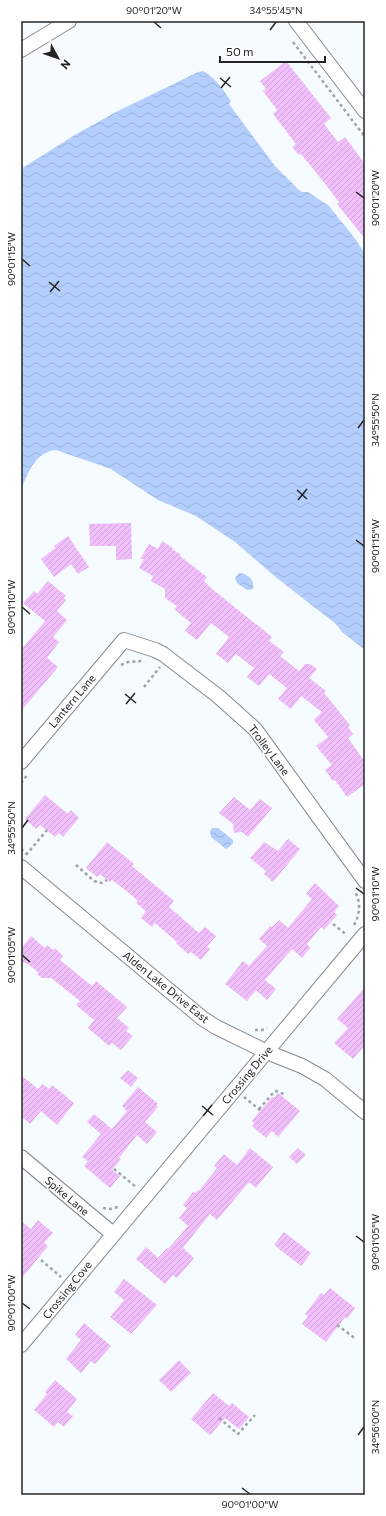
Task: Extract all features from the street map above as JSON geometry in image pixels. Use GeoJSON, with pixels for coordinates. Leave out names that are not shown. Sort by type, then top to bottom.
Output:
{"type":"FeatureCollection","features":[{"type":"Feature","properties":{"kind":"street"},"geometry":{"type":"LineString","coordinates":[[21,50],[69,21]]}},
{"type":"Feature","properties":{"kind":"street"},"geometry":{"type":"LineString","coordinates":[[296,21],[365,111]]}},
{"type":"Feature","properties":{"kind":"street","name":"Trolley Lane"},"geometry":{"type":"LineString","coordinates":[[124,640],[155,650],[164,663],[218,696],[255,729],[365,881]]}},
{"type":"Feature","properties":{"kind":"street","name":"Lantern Lane"},"geometry":{"type":"LineString","coordinates":[[27,765],[124,640]]}},
{"type":"Feature","properties":{"kind":"street","name":"Alden Lake Drive East"},"geometry":{"type":"LineString","coordinates":[[26,859],[190,1009],[216,1027],[267,1052],[302,1066],[325,1079],[365,1112]]}},
{"type":"Feature","properties":{"kind":"street","name":"Crossing Drive"},"geometry":{"type":"LineString","coordinates":[[113,1234],[365,934]]}},
{"type":"Feature","properties":{"kind":"street","name":"Spike Lane"},"geometry":{"type":"LineString","coordinates":[[21,1157],[113,1234]]}},
{"type":"Feature","properties":{"kind":"street","name":"Crossing Cove"},"geometry":{"type":"LineString","coordinates":[[21,1345],[113,1234]]}},
{"type":"Feature","properties":{"kind":"path"},"geometry":{"type":"LineString","coordinates":[[119,667],[128,662],[136,661],[149,664]]}},
{"type":"Feature","properties":{"kind":"path"},"geometry":{"type":"LineString","coordinates":[[154,666],[164,663]]}},
{"type":"Feature","properties":{"kind":"path"},"geometry":{"type":"LineString","coordinates":[[164,663],[165,672]]}},
{"type":"Feature","properties":{"kind":"path"},"geometry":{"type":"LineString","coordinates":[[144,687],[164,663]]}},
{"type":"Feature","properties":{"kind":"path"},"geometry":{"type":"LineString","coordinates":[[21,783],[27,765]]}},
{"type":"Feature","properties":{"kind":"path"},"geometry":{"type":"LineString","coordinates":[[21,849],[26,859],[47,830]]}},
{"type":"Feature","properties":{"kind":"path"},"geometry":{"type":"LineString","coordinates":[[76,865],[94,882],[102,883],[107,880]]}},
{"type":"Feature","properties":{"kind":"path"},"geometry":{"type":"LineString","coordinates":[[342,940],[356,921],[358,915],[359,908],[357,895],[352,887]]}},
{"type":"Feature","properties":{"kind":"path"},"geometry":{"type":"LineString","coordinates":[[333,924],[347,935]]}},
{"type":"Feature","properties":{"kind":"path"},"geometry":{"type":"LineString","coordinates":[[251,1028],[262,1030],[269,1027]]}},
{"type":"Feature","properties":{"kind":"path"},"geometry":{"type":"LineString","coordinates":[[235,1089],[260,1110],[274,1092],[276,1091],[286,1095]]}},
{"type":"Feature","properties":{"kind":"path"},"geometry":{"type":"LineString","coordinates":[[114,1169],[136,1188]]}},
{"type":"Feature","properties":{"kind":"path"},"geometry":{"type":"LineString","coordinates":[[133,1192],[140,1183]]}},
{"type":"Feature","properties":{"kind":"path"},"geometry":{"type":"LineString","coordinates":[[98,1205],[103,1208],[110,1209],[116,1208],[120,1205]]}},
{"type":"Feature","properties":{"kind":"path"},"geometry":{"type":"LineString","coordinates":[[41,1260],[71,1285]]}},
{"type":"Feature","properties":{"kind":"path"},"geometry":{"type":"LineString","coordinates":[[337,1325],[356,1339]]}},
{"type":"Feature","properties":{"kind":"path"},"geometry":{"type":"LineString","coordinates":[[219,1418],[238,1434],[255,1415]]}},
{"type":"Feature","properties":{"kind":"water"},"geometry":{"type":"Polygon","coordinates":[[[203,71],[211,76],[222,88],[231,101],[229,104],[275,166],[299,190],[302,192],[308,192],[329,206],[365,254],[365,650],[342,632],[336,624],[278,579],[235,542],[196,516],[158,500],[111,469],[56,450],[43,455],[38,459],[30,470],[21,489],[21,169],[73,136],[116,112],[198,72],[203,71]]]}},
{"type":"Feature","properties":{"kind":"water"},"geometry":{"type":"Polygon","coordinates":[[[239,573],[245,574],[252,580],[253,589],[247,590],[237,583],[235,578],[239,573]]]}},
{"type":"Feature","properties":{"kind":"water"},"geometry":{"type":"Polygon","coordinates":[[[212,828],[218,828],[233,840],[233,843],[226,849],[211,837],[210,831],[212,828]]]}},
{"type":"Feature","properties":{"kind":"building"},"geometry":{"type":"Polygon","coordinates":[[[286,61],[331,118],[324,124],[338,142],[345,137],[365,164],[365,239],[337,204],[339,202],[319,176],[301,154],[299,155],[292,147],[296,144],[273,114],[277,110],[263,91],[266,89],[260,81],[286,61]]]}},
{"type":"Feature","properties":{"kind":"building"},"geometry":{"type":"Polygon","coordinates":[[[131,523],[132,559],[116,560],[116,546],[90,546],[89,524],[131,523]]]}},
{"type":"Feature","properties":{"kind":"building"},"geometry":{"type":"Polygon","coordinates":[[[68,536],[89,567],[78,574],[71,564],[54,577],[41,559],[55,548],[54,546],[68,536]]]}},
{"type":"Feature","properties":{"kind":"building"},"geometry":{"type":"Polygon","coordinates":[[[162,541],[173,548],[172,549],[181,555],[180,556],[207,577],[204,581],[212,589],[272,637],[269,641],[284,652],[280,656],[299,671],[305,664],[310,664],[317,669],[309,678],[326,691],[324,693],[350,725],[348,727],[353,734],[348,738],[365,762],[365,784],[347,797],[335,780],[333,781],[325,770],[332,765],[316,746],[328,737],[314,720],[322,712],[301,696],[291,709],[278,699],[287,688],[269,674],[259,686],[247,677],[254,668],[236,654],[228,663],[216,654],[229,637],[211,623],[197,640],[185,631],[191,623],[174,609],[177,606],[165,598],[165,589],[151,581],[153,576],[139,568],[144,559],[140,559],[149,544],[158,549],[162,541]]]}},
{"type":"Feature","properties":{"kind":"building"},"geometry":{"type":"Polygon","coordinates":[[[48,581],[66,596],[64,598],[66,600],[57,611],[67,620],[53,637],[59,642],[47,658],[58,667],[21,711],[21,650],[45,621],[23,603],[34,591],[37,594],[48,581]]]}},
{"type":"Feature","properties":{"kind":"building"},"geometry":{"type":"Polygon","coordinates":[[[45,795],[68,814],[71,810],[79,818],[63,837],[59,833],[55,837],[40,825],[36,829],[25,819],[45,795]]]}},
{"type":"Feature","properties":{"kind":"building"},"geometry":{"type":"Polygon","coordinates":[[[234,797],[250,810],[260,799],[272,808],[248,837],[242,832],[234,833],[233,824],[219,813],[234,797]]]}},
{"type":"Feature","properties":{"kind":"building"},"geometry":{"type":"Polygon","coordinates":[[[288,839],[300,849],[273,882],[264,874],[266,871],[250,858],[264,842],[278,851],[288,839]]]}},
{"type":"Feature","properties":{"kind":"building"},"geometry":{"type":"Polygon","coordinates":[[[107,842],[134,864],[132,866],[174,901],[169,907],[199,933],[205,927],[216,936],[207,947],[210,949],[201,960],[191,952],[188,954],[176,943],[177,942],[155,923],[152,927],[141,918],[146,911],[136,903],[138,901],[129,893],[112,880],[110,882],[100,874],[97,877],[86,868],[107,842]]]}},
{"type":"Feature","properties":{"kind":"building"},"geometry":{"type":"Polygon","coordinates":[[[315,883],[339,906],[334,912],[337,915],[324,930],[321,927],[307,944],[310,948],[302,958],[292,949],[265,980],[276,989],[267,1000],[256,990],[247,1001],[225,984],[243,961],[249,966],[267,946],[259,939],[270,926],[272,927],[279,920],[288,928],[312,899],[306,894],[315,883]]]}},
{"type":"Feature","properties":{"kind":"building"},"geometry":{"type":"Polygon","coordinates":[[[31,936],[45,948],[47,945],[53,950],[55,948],[63,956],[60,960],[92,986],[96,981],[127,1007],[117,1018],[129,1028],[126,1031],[133,1036],[121,1050],[112,1043],[109,1046],[88,1028],[94,1020],[76,1005],[80,1001],[51,978],[42,978],[38,975],[38,972],[28,964],[22,962],[21,949],[31,936]]]}},
{"type":"Feature","properties":{"kind":"building"},"geometry":{"type":"Polygon","coordinates":[[[365,987],[365,1045],[353,1059],[334,1043],[348,1028],[337,1019],[365,987]]]}},
{"type":"Feature","properties":{"kind":"building"},"geometry":{"type":"Polygon","coordinates":[[[128,1070],[138,1078],[131,1087],[120,1078],[128,1070]]]}},
{"type":"Feature","properties":{"kind":"building"},"geometry":{"type":"Polygon","coordinates":[[[21,1075],[38,1089],[43,1084],[49,1089],[52,1085],[74,1103],[57,1125],[41,1111],[30,1124],[21,1116],[21,1075]]]}},
{"type":"Feature","properties":{"kind":"building"},"geometry":{"type":"Polygon","coordinates":[[[138,1087],[158,1104],[156,1105],[158,1107],[145,1122],[157,1132],[147,1144],[137,1135],[119,1158],[121,1159],[112,1170],[120,1176],[110,1188],[84,1166],[88,1161],[82,1157],[101,1134],[87,1122],[94,1114],[112,1129],[127,1111],[122,1106],[138,1087]]]}},
{"type":"Feature","properties":{"kind":"building"},"geometry":{"type":"Polygon","coordinates":[[[278,1093],[300,1111],[278,1137],[272,1131],[266,1138],[252,1126],[254,1123],[252,1121],[272,1097],[274,1098],[278,1093]]]}},
{"type":"Feature","properties":{"kind":"building"},"geometry":{"type":"Polygon","coordinates":[[[250,1148],[273,1167],[256,1188],[249,1182],[217,1220],[210,1214],[183,1248],[194,1258],[177,1278],[173,1275],[165,1284],[136,1259],[146,1247],[158,1258],[167,1248],[168,1249],[188,1226],[179,1218],[187,1208],[183,1205],[193,1192],[195,1193],[198,1190],[199,1191],[217,1168],[214,1166],[224,1154],[237,1165],[250,1148]]]}},
{"type":"Feature","properties":{"kind":"building"},"geometry":{"type":"Polygon","coordinates":[[[298,1148],[306,1155],[297,1164],[289,1157],[298,1148]]]}},
{"type":"Feature","properties":{"kind":"building"},"geometry":{"type":"Polygon","coordinates":[[[38,1220],[53,1233],[44,1243],[48,1246],[21,1279],[21,1221],[31,1229],[38,1220]]]}},
{"type":"Feature","properties":{"kind":"building"},"geometry":{"type":"Polygon","coordinates":[[[284,1232],[311,1253],[301,1266],[274,1245],[284,1232]]]}},
{"type":"Feature","properties":{"kind":"building"},"geometry":{"type":"Polygon","coordinates":[[[124,1279],[157,1305],[131,1334],[110,1317],[124,1300],[114,1292],[124,1279]]]}},
{"type":"Feature","properties":{"kind":"building"},"geometry":{"type":"Polygon","coordinates":[[[330,1288],[355,1308],[347,1319],[345,1317],[326,1342],[302,1324],[308,1316],[305,1314],[321,1293],[324,1295],[330,1288]]]}},
{"type":"Feature","properties":{"kind":"building"},"geometry":{"type":"Polygon","coordinates":[[[84,1323],[111,1346],[95,1364],[91,1361],[81,1373],[66,1359],[81,1340],[75,1335],[84,1323]]]}},
{"type":"Feature","properties":{"kind":"building"},"geometry":{"type":"Polygon","coordinates":[[[179,1360],[191,1373],[171,1392],[159,1380],[179,1360]]]}},
{"type":"Feature","properties":{"kind":"building"},"geometry":{"type":"Polygon","coordinates":[[[55,1380],[77,1399],[67,1412],[73,1416],[64,1427],[58,1422],[54,1427],[34,1410],[47,1394],[45,1392],[55,1380]]]}},
{"type":"Feature","properties":{"kind":"building"},"geometry":{"type":"Polygon","coordinates":[[[213,1393],[229,1406],[232,1403],[249,1417],[239,1429],[225,1418],[210,1435],[191,1419],[213,1393]]]}}]}
